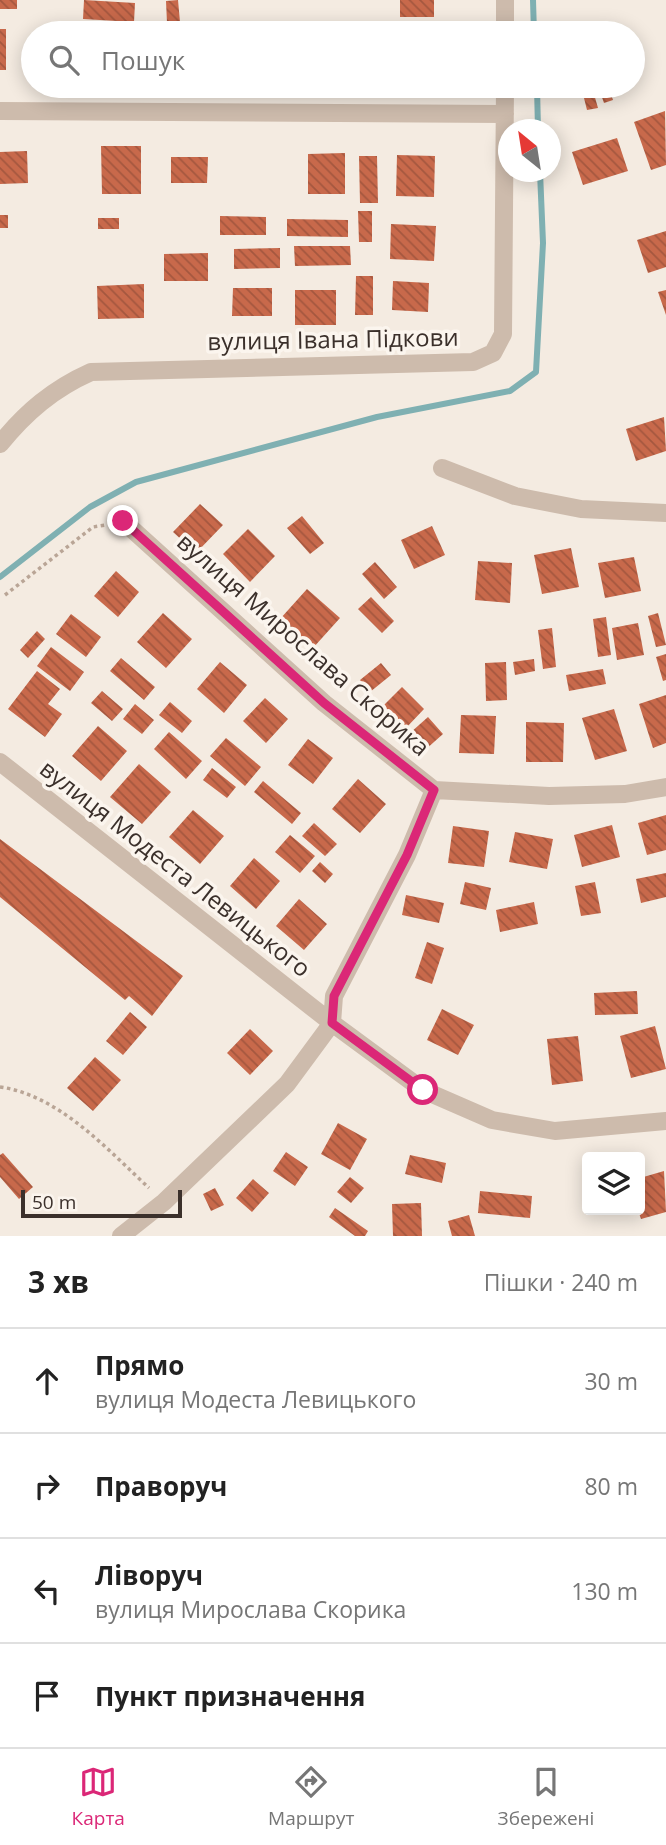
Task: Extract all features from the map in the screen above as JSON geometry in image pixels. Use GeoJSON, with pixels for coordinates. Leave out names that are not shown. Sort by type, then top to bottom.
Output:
{"type":"FeatureCollection","features":[{"type":"Feature","properties":{"kind":"street"},"geometry":{"type":"LineString","coordinates":[[505,0],[505,21]]}},
{"type":"Feature","properties":{"kind":"street","name":"вулиця Івана Підкови"},"geometry":{"type":"LineString","coordinates":[[0,444],[33,408],[62,385],[91,372],[473,362],[493,353],[503,334],[505,98]]}},
{"type":"Feature","properties":{"kind":"street"},"geometry":{"type":"LineString","coordinates":[[0,111],[505,114]]}},
{"type":"Feature","properties":{"kind":"street"},"geometry":{"type":"LineString","coordinates":[[442,468],[515,496],[581,509],[666,513]]}},
{"type":"Feature","properties":{"kind":"street","name":"вулиця Мирослава Скорика"},"geometry":{"type":"LineString","coordinates":[[123,521],[324,703],[434,790],[549,796],[625,794],[666,787]]}},
{"type":"Feature","properties":{"kind":"street","name":"вулиця Модеста Левицького"},"geometry":{"type":"LineString","coordinates":[[0,762],[332,1023],[423,1090],[492,1120],[555,1131],[666,1121]]}},
{"type":"Feature","properties":{"kind":"street"},"geometry":{"type":"LineString","coordinates":[[121,1236],[164,1202],[287,1084],[332,1023],[334,996],[407,855],[434,790]]}},
{"type":"Feature","properties":{"kind":"path"},"geometry":{"type":"LineString","coordinates":[[5,595],[93,527],[123,521]]}},
{"type":"Feature","properties":{"kind":"path"},"geometry":{"type":"LineString","coordinates":[[0,1087],[12,1089],[51,1105],[105,1148],[164,1202]]}},
{"type":"Feature","properties":{"kind":"building"},"geometry":{"type":"Polygon","coordinates":[[[0,0],[17,0],[17,9],[0,9],[0,0]]]}},
{"type":"Feature","properties":{"kind":"building"},"geometry":{"type":"Polygon","coordinates":[[[84,0],[135,3],[134,21],[83,19],[84,0]]]}},
{"type":"Feature","properties":{"kind":"building"},"geometry":{"type":"Polygon","coordinates":[[[178,0],[180,21],[167,21],[166,1],[178,0]]]}},
{"type":"Feature","properties":{"kind":"building"},"geometry":{"type":"Polygon","coordinates":[[[400,0],[434,0],[434,17],[400,17],[400,0]]]}},
{"type":"Feature","properties":{"kind":"building"},"geometry":{"type":"Polygon","coordinates":[[[0,29],[6,29],[6,70],[0,70],[0,29]]]}},
{"type":"Feature","properties":{"kind":"building"},"geometry":{"type":"Polygon","coordinates":[[[584,98],[595,98],[598,108],[587,110],[584,98]]]}},
{"type":"Feature","properties":{"kind":"building"},"geometry":{"type":"Polygon","coordinates":[[[602,98],[612,98],[613,100],[604,103],[602,98]]]}},
{"type":"Feature","properties":{"kind":"building"},"geometry":{"type":"Polygon","coordinates":[[[665,111],[666,165],[651,170],[634,122],[665,111]]]}},
{"type":"Feature","properties":{"kind":"building"},"geometry":{"type":"Polygon","coordinates":[[[617,138],[628,171],[583,185],[572,152],[617,138]]]}},
{"type":"Feature","properties":{"kind":"building"},"geometry":{"type":"Polygon","coordinates":[[[101,146],[141,146],[141,194],[102,194],[101,146]]]}},
{"type":"Feature","properties":{"kind":"building"},"geometry":{"type":"Polygon","coordinates":[[[27,151],[28,183],[0,184],[0,152],[27,151]]]}},
{"type":"Feature","properties":{"kind":"building"},"geometry":{"type":"Polygon","coordinates":[[[345,153],[345,194],[308,194],[308,154],[345,153]]]}},
{"type":"Feature","properties":{"kind":"building"},"geometry":{"type":"Polygon","coordinates":[[[397,155],[435,156],[434,197],[396,196],[397,155]]]}},
{"type":"Feature","properties":{"kind":"building"},"geometry":{"type":"Polygon","coordinates":[[[359,156],[377,156],[378,203],[360,203],[359,156]]]}},
{"type":"Feature","properties":{"kind":"building"},"geometry":{"type":"Polygon","coordinates":[[[171,157],[208,157],[207,183],[171,183],[171,157]]]}},
{"type":"Feature","properties":{"kind":"building"},"geometry":{"type":"Polygon","coordinates":[[[358,211],[372,211],[372,242],[359,242],[358,211]]]}},
{"type":"Feature","properties":{"kind":"building"},"geometry":{"type":"Polygon","coordinates":[[[0,215],[8,215],[8,228],[0,228],[0,215]]]}},
{"type":"Feature","properties":{"kind":"building"},"geometry":{"type":"Polygon","coordinates":[[[220,216],[266,217],[266,235],[220,235],[220,216]]]}},
{"type":"Feature","properties":{"kind":"building"},"geometry":{"type":"Polygon","coordinates":[[[98,218],[119,218],[119,229],[98,229],[98,218]]]}},
{"type":"Feature","properties":{"kind":"building"},"geometry":{"type":"Polygon","coordinates":[[[287,219],[348,220],[348,237],[287,236],[287,219]]]}},
{"type":"Feature","properties":{"kind":"building"},"geometry":{"type":"Polygon","coordinates":[[[391,224],[436,226],[434,261],[390,259],[391,224]]]}},
{"type":"Feature","properties":{"kind":"building"},"geometry":{"type":"Polygon","coordinates":[[[666,231],[666,267],[648,273],[637,240],[666,231]]]}},
{"type":"Feature","properties":{"kind":"building"},"geometry":{"type":"Polygon","coordinates":[[[294,246],[350,246],[351,265],[295,266],[294,246]]]}},
{"type":"Feature","properties":{"kind":"building"},"geometry":{"type":"Polygon","coordinates":[[[280,248],[280,268],[234,269],[234,249],[280,248]]]}},
{"type":"Feature","properties":{"kind":"building"},"geometry":{"type":"Polygon","coordinates":[[[208,253],[208,281],[164,281],[164,254],[208,253]]]}},
{"type":"Feature","properties":{"kind":"building"},"geometry":{"type":"Polygon","coordinates":[[[356,276],[373,276],[373,315],[355,315],[356,276]]]}},
{"type":"Feature","properties":{"kind":"building"},"geometry":{"type":"Polygon","coordinates":[[[393,281],[429,283],[428,312],[392,310],[393,281]]]}},
{"type":"Feature","properties":{"kind":"building"},"geometry":{"type":"Polygon","coordinates":[[[144,284],[144,318],[98,319],[97,286],[144,284]]]}},
{"type":"Feature","properties":{"kind":"building"},"geometry":{"type":"Polygon","coordinates":[[[233,288],[272,288],[272,316],[232,316],[233,288]]]}},
{"type":"Feature","properties":{"kind":"building"},"geometry":{"type":"Polygon","coordinates":[[[295,290],[336,290],[336,325],[295,325],[295,290]]]}},
{"type":"Feature","properties":{"kind":"building"},"geometry":{"type":"Polygon","coordinates":[[[666,290],[666,315],[658,292],[666,290]]]}},
{"type":"Feature","properties":{"kind":"building"},"geometry":{"type":"Polygon","coordinates":[[[664,417],[666,451],[636,461],[626,429],[664,417]]]}},
{"type":"Feature","properties":{"kind":"building"},"geometry":{"type":"Polygon","coordinates":[[[200,504],[223,525],[196,553],[173,532],[200,504]]]}},
{"type":"Feature","properties":{"kind":"building"},"geometry":{"type":"Polygon","coordinates":[[[302,516],[324,543],[310,554],[287,528],[302,516]]]}},
{"type":"Feature","properties":{"kind":"building"},"geometry":{"type":"Polygon","coordinates":[[[432,526],[445,555],[414,569],[401,540],[432,526]]]}},
{"type":"Feature","properties":{"kind":"building"},"geometry":{"type":"Polygon","coordinates":[[[248,529],[275,556],[250,582],[223,554],[248,529]]]}},
{"type":"Feature","properties":{"kind":"building"},"geometry":{"type":"Polygon","coordinates":[[[571,548],[579,587],[542,594],[534,555],[571,548]]]}},
{"type":"Feature","properties":{"kind":"building"},"geometry":{"type":"Polygon","coordinates":[[[634,557],[641,591],[605,598],[598,563],[634,557]]]}},
{"type":"Feature","properties":{"kind":"building"},"geometry":{"type":"Polygon","coordinates":[[[478,561],[512,563],[510,603],[475,600],[478,561]]]}},
{"type":"Feature","properties":{"kind":"building"},"geometry":{"type":"Polygon","coordinates":[[[375,562],[397,587],[384,599],[362,574],[375,562]]]}},
{"type":"Feature","properties":{"kind":"building"},"geometry":{"type":"Polygon","coordinates":[[[116,571],[139,592],[118,617],[94,596],[116,571]]]}},
{"type":"Feature","properties":{"kind":"building"},"geometry":{"type":"Polygon","coordinates":[[[307,589],[340,618],[313,648],[280,619],[307,589]]]}},
{"type":"Feature","properties":{"kind":"building"},"geometry":{"type":"Polygon","coordinates":[[[371,597],[394,621],[382,633],[358,609],[371,597]]]}},
{"type":"Feature","properties":{"kind":"building"},"geometry":{"type":"Polygon","coordinates":[[[163,613],[192,639],[166,668],[137,642],[163,613]]]}},
{"type":"Feature","properties":{"kind":"building"},"geometry":{"type":"Polygon","coordinates":[[[658,613],[666,645],[656,647],[648,616],[658,613]]]}},
{"type":"Feature","properties":{"kind":"building"},"geometry":{"type":"Polygon","coordinates":[[[71,614],[101,637],[86,657],[56,634],[71,614]]]}},
{"type":"Feature","properties":{"kind":"building"},"geometry":{"type":"Polygon","coordinates":[[[606,617],[611,655],[598,657],[593,619],[606,617]]]}},
{"type":"Feature","properties":{"kind":"building"},"geometry":{"type":"Polygon","coordinates":[[[638,623],[644,655],[617,660],[612,628],[638,623]]]}},
{"type":"Feature","properties":{"kind":"building"},"geometry":{"type":"Polygon","coordinates":[[[552,628],[556,667],[543,669],[538,630],[552,628]]]}},
{"type":"Feature","properties":{"kind":"building"},"geometry":{"type":"Polygon","coordinates":[[[37,631],[45,639],[28,658],[20,650],[37,631]]]}},
{"type":"Feature","properties":{"kind":"building"},"geometry":{"type":"Polygon","coordinates":[[[51,647],[84,672],[70,691],[37,666],[51,647]]]}},
{"type":"Feature","properties":{"kind":"building"},"geometry":{"type":"Polygon","coordinates":[[[666,654],[666,680],[663,681],[656,657],[666,654]]]}},
{"type":"Feature","properties":{"kind":"building"},"geometry":{"type":"Polygon","coordinates":[[[121,658],[155,687],[144,700],[110,671],[121,658]]]}},
{"type":"Feature","properties":{"kind":"building"},"geometry":{"type":"Polygon","coordinates":[[[534,659],[535,671],[515,675],[513,662],[534,659]]]}},
{"type":"Feature","properties":{"kind":"building"},"geometry":{"type":"Polygon","coordinates":[[[220,662],[247,685],[224,713],[197,689],[220,662]]]}},
{"type":"Feature","properties":{"kind":"building"},"geometry":{"type":"Polygon","coordinates":[[[506,662],[507,700],[486,701],[485,663],[506,662]]]}},
{"type":"Feature","properties":{"kind":"building"},"geometry":{"type":"Polygon","coordinates":[[[381,663],[391,675],[370,692],[360,680],[381,663]]]}},
{"type":"Feature","properties":{"kind":"building"},"geometry":{"type":"Polygon","coordinates":[[[603,669],[606,684],[569,691],[566,675],[603,669]]]}},
{"type":"Feature","properties":{"kind":"building"},"geometry":{"type":"Polygon","coordinates":[[[37,671],[60,689],[48,704],[62,714],[45,737],[8,709],[37,671]]]}},
{"type":"Feature","properties":{"kind":"building"},"geometry":{"type":"Polygon","coordinates":[[[402,687],[424,709],[406,728],[383,706],[402,687]]]}},
{"type":"Feature","properties":{"kind":"building"},"geometry":{"type":"Polygon","coordinates":[[[102,691],[123,709],[112,721],[91,703],[102,691]]]}},
{"type":"Feature","properties":{"kind":"building"},"geometry":{"type":"Polygon","coordinates":[[[666,695],[666,743],[653,748],[639,704],[666,695]]]}},
{"type":"Feature","properties":{"kind":"building"},"geometry":{"type":"Polygon","coordinates":[[[265,698],[288,719],[266,743],[243,721],[265,698]]]}},
{"type":"Feature","properties":{"kind":"building"},"geometry":{"type":"Polygon","coordinates":[[[170,702],[192,721],[182,733],[159,715],[170,702]]]}},
{"type":"Feature","properties":{"kind":"building"},"geometry":{"type":"Polygon","coordinates":[[[135,704],[154,720],[142,734],[123,719],[135,704]]]}},
{"type":"Feature","properties":{"kind":"building"},"geometry":{"type":"Polygon","coordinates":[[[614,709],[627,751],[595,760],[582,718],[614,709]]]}},
{"type":"Feature","properties":{"kind":"building"},"geometry":{"type":"Polygon","coordinates":[[[461,715],[496,716],[494,754],[459,753],[461,715]]]}},
{"type":"Feature","properties":{"kind":"building"},"geometry":{"type":"Polygon","coordinates":[[[428,717],[443,734],[416,758],[401,741],[428,717]]]}},
{"type":"Feature","properties":{"kind":"building"},"geometry":{"type":"Polygon","coordinates":[[[526,722],[564,723],[563,762],[526,762],[526,722]]]}},
{"type":"Feature","properties":{"kind":"building"},"geometry":{"type":"Polygon","coordinates":[[[98,726],[127,751],[101,781],[72,756],[98,726]]]}},
{"type":"Feature","properties":{"kind":"building"},"geometry":{"type":"Polygon","coordinates":[[[169,732],[202,761],[186,779],[154,749],[169,732]]]}},
{"type":"Feature","properties":{"kind":"building"},"geometry":{"type":"Polygon","coordinates":[[[226,738],[261,767],[245,786],[210,756],[226,738]]]}},
{"type":"Feature","properties":{"kind":"building"},"geometry":{"type":"Polygon","coordinates":[[[308,739],[333,758],[313,784],[288,765],[308,739]]]}},
{"type":"Feature","properties":{"kind":"building"},"geometry":{"type":"Polygon","coordinates":[[[139,764],[171,792],[142,824],[110,797],[139,764]]]}},
{"type":"Feature","properties":{"kind":"building"},"geometry":{"type":"Polygon","coordinates":[[[212,768],[236,787],[227,798],[203,780],[212,768]]]}},
{"type":"Feature","properties":{"kind":"building"},"geometry":{"type":"Polygon","coordinates":[[[358,779],[386,804],[360,833],[332,809],[358,779]]]}},
{"type":"Feature","properties":{"kind":"building"},"geometry":{"type":"Polygon","coordinates":[[[263,781],[301,813],[292,824],[254,792],[263,781]]]}},
{"type":"Feature","properties":{"kind":"building"},"geometry":{"type":"Polygon","coordinates":[[[193,810],[224,836],[200,864],[169,837],[193,810]]]}},
{"type":"Feature","properties":{"kind":"building"},"geometry":{"type":"Polygon","coordinates":[[[666,815],[666,850],[647,855],[638,823],[666,815]]]}},
{"type":"Feature","properties":{"kind":"building"},"geometry":{"type":"Polygon","coordinates":[[[314,823],[337,844],[325,856],[302,836],[314,823]]]}},
{"type":"Feature","properties":{"kind":"building"},"geometry":{"type":"Polygon","coordinates":[[[612,825],[620,857],[582,867],[574,835],[612,825]]]}},
{"type":"Feature","properties":{"kind":"building"},"geometry":{"type":"Polygon","coordinates":[[[453,826],[489,831],[484,867],[448,863],[453,826]]]}},
{"type":"Feature","properties":{"kind":"building"},"geometry":{"type":"Polygon","coordinates":[[[515,832],[553,839],[547,869],[509,862],[515,832]]]}},
{"type":"Feature","properties":{"kind":"building"},"geometry":{"type":"Polygon","coordinates":[[[290,835],[315,856],[300,873],[275,852],[290,835]]]}},
{"type":"Feature","properties":{"kind":"building"},"geometry":{"type":"Polygon","coordinates":[[[0,839],[183,976],[152,1016],[129,996],[125,1000],[0,897],[0,839]]]}},
{"type":"Feature","properties":{"kind":"building"},"geometry":{"type":"Polygon","coordinates":[[[254,858],[280,881],[256,909],[230,886],[254,858]]]}},
{"type":"Feature","properties":{"kind":"building"},"geometry":{"type":"Polygon","coordinates":[[[320,862],[333,874],[325,883],[312,871],[320,862]]]}},
{"type":"Feature","properties":{"kind":"building"},"geometry":{"type":"Polygon","coordinates":[[[666,873],[666,897],[641,903],[636,879],[666,873]]]}},
{"type":"Feature","properties":{"kind":"building"},"geometry":{"type":"Polygon","coordinates":[[[465,882],[491,888],[486,910],[460,904],[465,882]]]}},
{"type":"Feature","properties":{"kind":"building"},"geometry":{"type":"Polygon","coordinates":[[[595,882],[601,913],[581,916],[575,886],[595,882]]]}},
{"type":"Feature","properties":{"kind":"building"},"geometry":{"type":"Polygon","coordinates":[[[406,895],[444,903],[439,923],[402,915],[406,895]]]}},
{"type":"Feature","properties":{"kind":"building"},"geometry":{"type":"Polygon","coordinates":[[[299,899],[327,924],[304,950],[276,926],[299,899]]]}},
{"type":"Feature","properties":{"kind":"building"},"geometry":{"type":"Polygon","coordinates":[[[534,902],[538,924],[500,932],[496,910],[534,902]]]}},
{"type":"Feature","properties":{"kind":"building"},"geometry":{"type":"Polygon","coordinates":[[[427,942],[444,948],[432,984],[415,978],[427,942]]]}},
{"type":"Feature","properties":{"kind":"building"},"geometry":{"type":"Polygon","coordinates":[[[637,991],[638,1014],[595,1015],[594,993],[637,991]]]}},
{"type":"Feature","properties":{"kind":"building"},"geometry":{"type":"Polygon","coordinates":[[[442,1009],[474,1025],[458,1055],[427,1040],[442,1009]]]}},
{"type":"Feature","properties":{"kind":"building"},"geometry":{"type":"Polygon","coordinates":[[[130,1012],[147,1027],[123,1055],[106,1041],[130,1012]]]}},
{"type":"Feature","properties":{"kind":"building"},"geometry":{"type":"Polygon","coordinates":[[[655,1026],[666,1069],[631,1078],[620,1036],[655,1026]]]}},
{"type":"Feature","properties":{"kind":"building"},"geometry":{"type":"Polygon","coordinates":[[[250,1029],[273,1051],[250,1075],[227,1053],[250,1029]]]}},
{"type":"Feature","properties":{"kind":"building"},"geometry":{"type":"Polygon","coordinates":[[[578,1036],[583,1081],[552,1085],[547,1039],[578,1036]]]}},
{"type":"Feature","properties":{"kind":"building"},"geometry":{"type":"Polygon","coordinates":[[[95,1057],[121,1080],[93,1111],[67,1088],[95,1057]]]}},
{"type":"Feature","properties":{"kind":"building"},"geometry":{"type":"Polygon","coordinates":[[[338,1123],[367,1139],[350,1170],[321,1154],[338,1123]]]}},
{"type":"Feature","properties":{"kind":"building"},"geometry":{"type":"Polygon","coordinates":[[[286,1152],[308,1167],[295,1186],[273,1171],[286,1152]]]}},
{"type":"Feature","properties":{"kind":"building"},"geometry":{"type":"Polygon","coordinates":[[[3,1153],[33,1187],[19,1199],[0,1177],[0,1155],[3,1153]]]}},
{"type":"Feature","properties":{"kind":"building"},"geometry":{"type":"Polygon","coordinates":[[[410,1155],[446,1163],[442,1183],[405,1174],[410,1155]]]}},
{"type":"Feature","properties":{"kind":"building"},"geometry":{"type":"Polygon","coordinates":[[[664,1171],[666,1212],[641,1219],[640,1215],[645,1215],[645,1177],[664,1171]]]}},
{"type":"Feature","properties":{"kind":"building"},"geometry":{"type":"Polygon","coordinates":[[[350,1177],[364,1188],[351,1203],[337,1192],[350,1177]]]}},
{"type":"Feature","properties":{"kind":"building"},"geometry":{"type":"Polygon","coordinates":[[[253,1179],[269,1193],[252,1212],[236,1198],[253,1179]]]}},
{"type":"Feature","properties":{"kind":"building"},"geometry":{"type":"Polygon","coordinates":[[[215,1188],[224,1205],[211,1211],[203,1194],[215,1188]]]}},
{"type":"Feature","properties":{"kind":"building"},"geometry":{"type":"Polygon","coordinates":[[[480,1191],[532,1196],[530,1218],[478,1213],[480,1191]]]}},
{"type":"Feature","properties":{"kind":"building"},"geometry":{"type":"Polygon","coordinates":[[[421,1203],[422,1236],[393,1236],[392,1204],[421,1203]]]}},
{"type":"Feature","properties":{"kind":"building"},"geometry":{"type":"Polygon","coordinates":[[[335,1208],[368,1231],[365,1236],[355,1236],[329,1217],[335,1208]]]}},
{"type":"Feature","properties":{"kind":"building"},"geometry":{"type":"Polygon","coordinates":[[[469,1215],[475,1236],[452,1236],[448,1221],[469,1215]]]}},
{"type":"Feature","properties":{"kind":"waterway"},"geometry":{"type":"LineString","coordinates":[[533,0],[534,21]]}},
{"type":"Feature","properties":{"kind":"waterway"},"geometry":{"type":"LineString","coordinates":[[537,98],[538,119]]}},
{"type":"Feature","properties":{"kind":"waterway"},"geometry":{"type":"LineString","coordinates":[[0,577],[90,507],[136,482],[377,417],[510,391],[536,372],[543,243],[540,182]]}},
{"type":"Feature","properties":{"kind":"route"},"geometry":{"type":"LineString","coordinates":[[123,521],[324,703],[434,790],[407,855],[334,996],[332,1023],[423,1090]]}}]}
